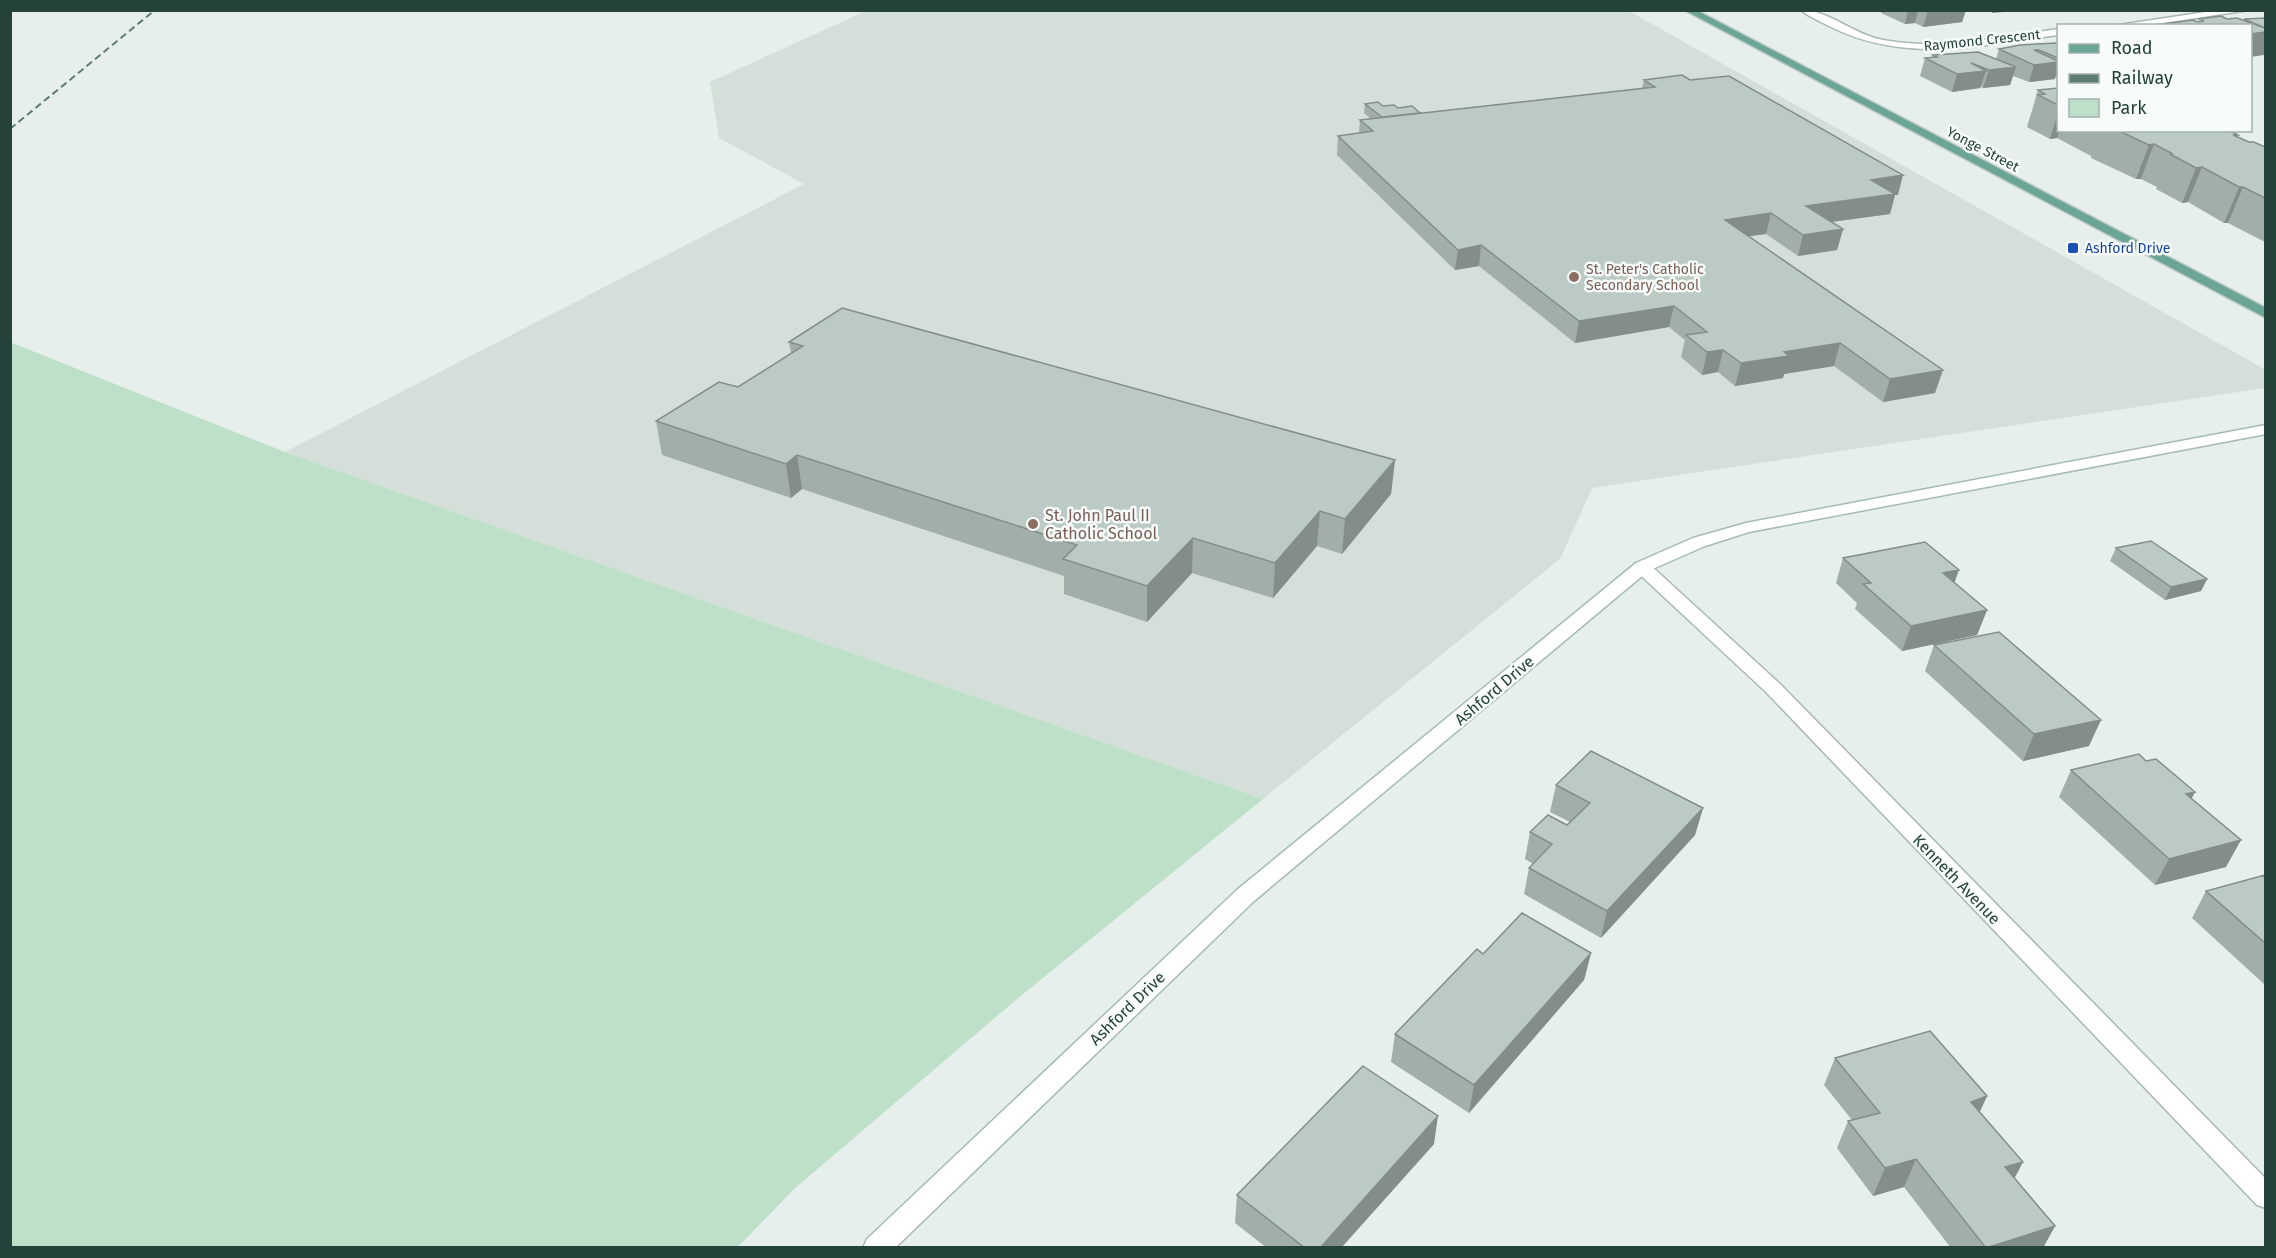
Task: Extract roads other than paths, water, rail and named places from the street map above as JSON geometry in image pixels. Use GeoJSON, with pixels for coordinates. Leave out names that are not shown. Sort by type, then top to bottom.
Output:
{"type":"FeatureCollection","features":[{"type":"Feature","properties":{"kind":"main road","name":"Yonge Street"},"geometry":{"type":"LineString","coordinates":[[1688,10],[2265,314]]}},
{"type":"Feature","properties":{"kind":"main road","name":"Raymond Crescent"},"geometry":{"type":"LineString","coordinates":[[1805,10],[1854,34],[1895,45],[1935,47],[2057,32]]}},
{"type":"Feature","properties":{"kind":"main road"},"geometry":{"type":"LineString","coordinates":[[2132,24],[2245,10]]}},
{"type":"Feature","properties":{"kind":"main road","name":"Ashford Drive"},"geometry":{"type":"LineString","coordinates":[[876,1248],[1246,895],[1642,567],[1699,542],[1746,528],[2265,429]]}},
{"type":"Feature","properties":{"kind":"main road","name":"Kenneth Avenue"},"geometry":{"type":"LineString","coordinates":[[1642,567],[1773,688],[2265,1197]]}},
{"type":"Feature","properties":{"kind":"railway"},"geometry":{"type":"LineString","coordinates":[[10,129],[155,10]]}},
{"type":"Feature","properties":{"kind":"place","name":"Ashford Drive"},"geometry":{"type":"Point","coordinates":[2073,248]}},
{"type":"Feature","properties":{"kind":"place","name":"St. Peter's Catholic Secondary School"},"geometry":{"type":"Point","coordinates":[1574,277]}},
{"type":"Feature","properties":{"kind":"place","name":"St. John Paul II Catholic School"},"geometry":{"type":"Point","coordinates":[1033,524]}}]}
